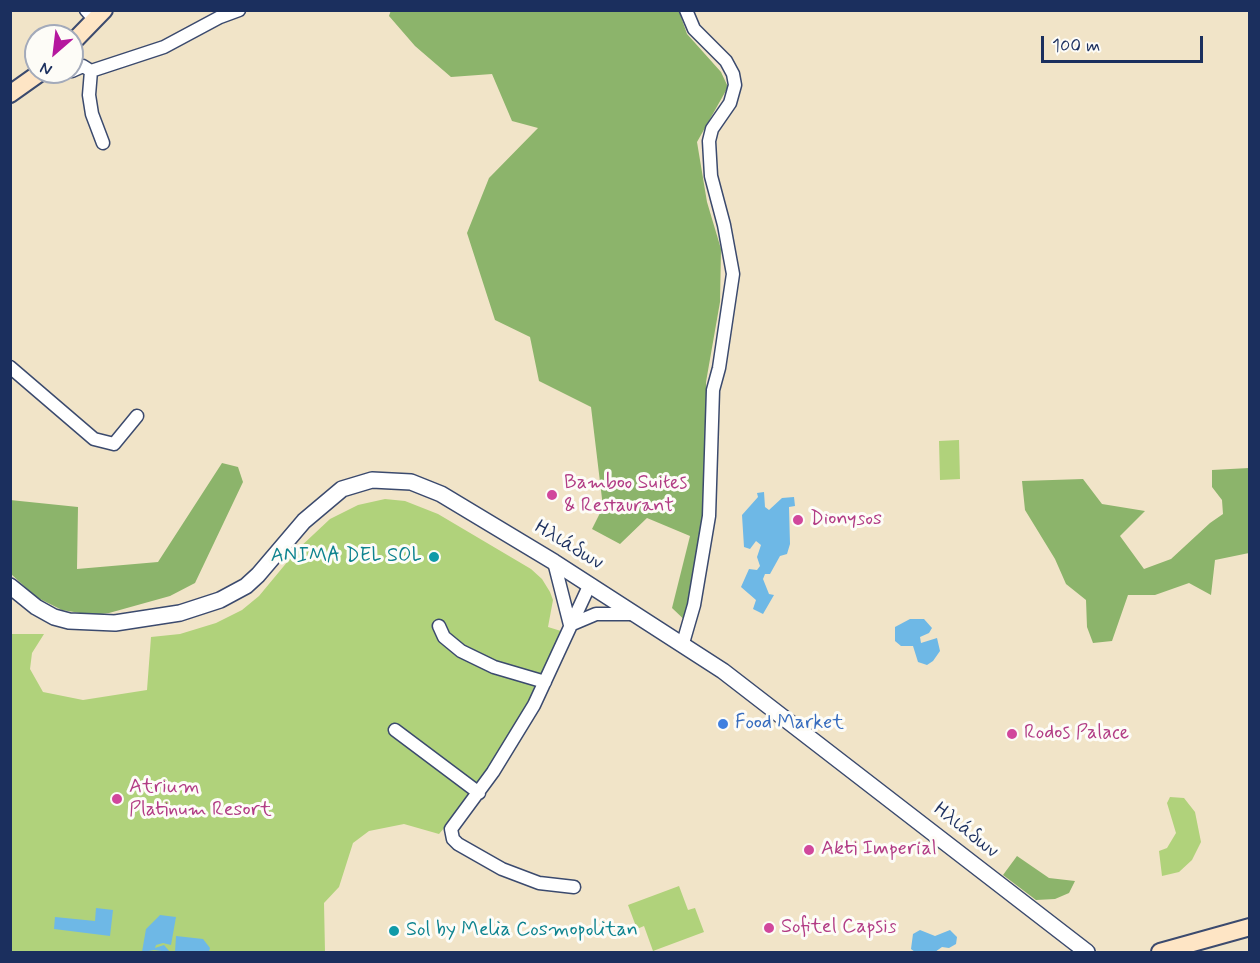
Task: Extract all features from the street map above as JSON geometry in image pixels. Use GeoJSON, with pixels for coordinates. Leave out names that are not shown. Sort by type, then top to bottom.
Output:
{"type":"FeatureCollection","features":[{"type":"Feature","properties":{"kind":"main road"},"geometry":{"type":"LineString","coordinates":[[84,28],[95,14]]}},
{"type":"Feature","properties":{"kind":"main road"},"geometry":{"type":"LineString","coordinates":[[10,94],[24,84]]}},
{"type":"Feature","properties":{"kind":"main road"},"geometry":{"type":"LineString","coordinates":[[1160,952],[1250,927]]}},
{"type":"Feature","properties":{"kind":"street"},"geometry":{"type":"LineString","coordinates":[[91,71],[164,47],[220,16],[240,10]]}},
{"type":"Feature","properties":{"kind":"street"},"geometry":{"type":"LineString","coordinates":[[683,643],[694,605],[709,516],[713,390],[719,368],[733,274],[724,225],[711,176],[709,141],[712,129],[730,104],[735,85],[733,74],[726,60],[694,29],[686,10]]}},
{"type":"Feature","properties":{"kind":"street"},"geometry":{"type":"LineString","coordinates":[[84,67],[91,71]]}},
{"type":"Feature","properties":{"kind":"street"},"geometry":{"type":"LineString","coordinates":[[91,71],[89,95],[92,114],[103,144]]}},
{"type":"Feature","properties":{"kind":"street"},"geometry":{"type":"LineString","coordinates":[[10,367],[94,439],[114,444],[137,416]]}},
{"type":"Feature","properties":{"kind":"street","name":"Ηλιάδων"},"geometry":{"type":"LineString","coordinates":[[10,585],[36,607],[54,617],[69,621],[115,623],[180,613],[220,600],[246,586],[304,521],[342,489],[372,480],[391,479],[411,482],[441,494],[683,643],[764,701],[1087,952]]}},
{"type":"Feature","properties":{"kind":"street"},"geometry":{"type":"LineString","coordinates":[[554,562],[570,625]]}},
{"type":"Feature","properties":{"kind":"street"},"geometry":{"type":"LineString","coordinates":[[574,887],[539,883],[502,869],[453,839],[451,829],[479,793],[534,705],[590,584]]}},
{"type":"Feature","properties":{"kind":"street"},"geometry":{"type":"LineString","coordinates":[[570,625],[596,614],[639,614]]}},
{"type":"Feature","properties":{"kind":"street"},"geometry":{"type":"LineString","coordinates":[[439,626],[444,637],[461,651],[494,667],[545,682]]}},
{"type":"Feature","properties":{"kind":"street"},"geometry":{"type":"LineString","coordinates":[[395,730],[479,793]]}},
{"type":"Feature","properties":{"kind":"street"},"geometry":{"type":"LineString","coordinates":[[1065,934],[1073,952]]}},
{"type":"Feature","properties":{"kind":"green space"},"geometry":{"type":"Polygon","coordinates":[[[391,10],[679,11],[687,34],[721,72],[728,87],[697,142],[707,202],[721,249],[720,302],[706,382],[708,512],[691,626],[672,608],[690,536],[647,518],[620,544],[592,529],[603,507],[591,407],[539,381],[530,337],[495,320],[467,233],[489,178],[538,128],[512,121],[492,74],[451,77],[415,46],[389,16],[391,10]]]}},
{"type":"Feature","properties":{"kind":"green space"},"geometry":{"type":"Polygon","coordinates":[[[959,440],[960,479],[940,480],[939,441],[959,440]]]}},
{"type":"Feature","properties":{"kind":"green space"},"geometry":{"type":"Polygon","coordinates":[[[222,463],[238,467],[243,482],[195,583],[170,596],[109,613],[92,615],[62,610],[36,597],[11,574],[10,500],[78,507],[77,569],[158,562],[222,463]]]}},
{"type":"Feature","properties":{"kind":"green space"},"geometry":{"type":"Polygon","coordinates":[[[1249,468],[1249,553],[1215,560],[1211,595],[1189,583],[1155,595],[1128,595],[1112,641],[1093,643],[1087,627],[1086,600],[1066,584],[1055,559],[1025,510],[1022,481],[1083,479],[1102,504],[1145,511],[1120,536],[1144,569],[1171,559],[1223,514],[1222,500],[1212,487],[1212,470],[1249,468]]]}},
{"type":"Feature","properties":{"kind":"green space"},"geometry":{"type":"Polygon","coordinates":[[[385,499],[405,501],[438,514],[531,569],[542,579],[553,600],[548,627],[561,631],[536,691],[481,785],[439,834],[404,824],[369,831],[353,843],[339,887],[324,903],[325,952],[11,952],[11,634],[44,634],[32,653],[30,669],[43,692],[83,700],[147,690],[151,637],[180,634],[216,623],[242,610],[259,596],[298,549],[330,519],[358,505],[385,499]]]}},
{"type":"Feature","properties":{"kind":"green space"},"geometry":{"type":"Polygon","coordinates":[[[1170,797],[1184,798],[1195,812],[1201,842],[1192,860],[1179,872],[1162,876],[1159,851],[1167,848],[1176,833],[1167,803],[1170,797]]]}},
{"type":"Feature","properties":{"kind":"green space"},"geometry":{"type":"Polygon","coordinates":[[[1017,856],[1049,878],[1075,881],[1069,893],[1055,899],[1036,900],[1003,875],[1017,856]]]}},
{"type":"Feature","properties":{"kind":"green space"},"geometry":{"type":"Polygon","coordinates":[[[679,886],[688,910],[695,908],[704,932],[653,951],[644,926],[637,929],[628,905],[679,886]]]}},
{"type":"Feature","properties":{"kind":"water"},"geometry":{"type":"Polygon","coordinates":[[[764,492],[765,507],[769,510],[782,498],[794,497],[795,506],[789,507],[790,544],[787,554],[780,556],[770,574],[765,574],[763,579],[769,594],[774,595],[763,614],[753,609],[756,600],[741,587],[749,569],[757,570],[760,566],[757,557],[761,545],[756,541],[750,549],[744,547],[742,515],[758,497],[757,493],[764,492]]]}},
{"type":"Feature","properties":{"kind":"water"},"geometry":{"type":"Polygon","coordinates":[[[910,619],[924,619],[932,628],[929,633],[920,637],[921,643],[937,638],[940,651],[927,665],[918,662],[913,646],[901,646],[895,641],[895,627],[910,619]]]}},
{"type":"Feature","properties":{"kind":"water"},"geometry":{"type":"Polygon","coordinates":[[[96,908],[113,910],[110,936],[54,929],[55,917],[95,921],[96,908]]]}},
{"type":"Feature","properties":{"kind":"water"},"geometry":{"type":"Polygon","coordinates":[[[160,915],[176,917],[171,945],[163,943],[156,945],[155,948],[164,945],[170,952],[154,950],[142,952],[146,929],[160,915]]]}},
{"type":"Feature","properties":{"kind":"water"},"geometry":{"type":"Polygon","coordinates":[[[920,930],[935,936],[950,930],[957,937],[956,944],[949,948],[942,947],[935,952],[915,952],[911,949],[913,934],[920,930]]]}},
{"type":"Feature","properties":{"kind":"water"},"geometry":{"type":"Polygon","coordinates":[[[176,936],[203,939],[210,948],[209,952],[175,952],[176,936]]]}},
{"type":"Feature","properties":{"kind":"place","name":"Bamboo Suites & Restaurant"},"geometry":{"type":"Point","coordinates":[552,495]}},
{"type":"Feature","properties":{"kind":"place","name":"Dionysos"},"geometry":{"type":"Point","coordinates":[798,520]}},
{"type":"Feature","properties":{"kind":"place","name":"ANIMA DEL SOL"},"geometry":{"type":"Point","coordinates":[434,557]}},
{"type":"Feature","properties":{"kind":"place","name":"Food Market"},"geometry":{"type":"Point","coordinates":[723,724]}},
{"type":"Feature","properties":{"kind":"place","name":"Rodos Palace"},"geometry":{"type":"Point","coordinates":[1012,734]}},
{"type":"Feature","properties":{"kind":"place","name":"Atrium Platinum Resort"},"geometry":{"type":"Point","coordinates":[117,799]}},
{"type":"Feature","properties":{"kind":"place","name":"Akti Imperial"},"geometry":{"type":"Point","coordinates":[809,850]}},
{"type":"Feature","properties":{"kind":"place","name":"Sofitel Capsis"},"geometry":{"type":"Point","coordinates":[769,928]}},
{"type":"Feature","properties":{"kind":"place","name":"Sol by Melia Cosmopolitan"},"geometry":{"type":"Point","coordinates":[394,931]}}]}
